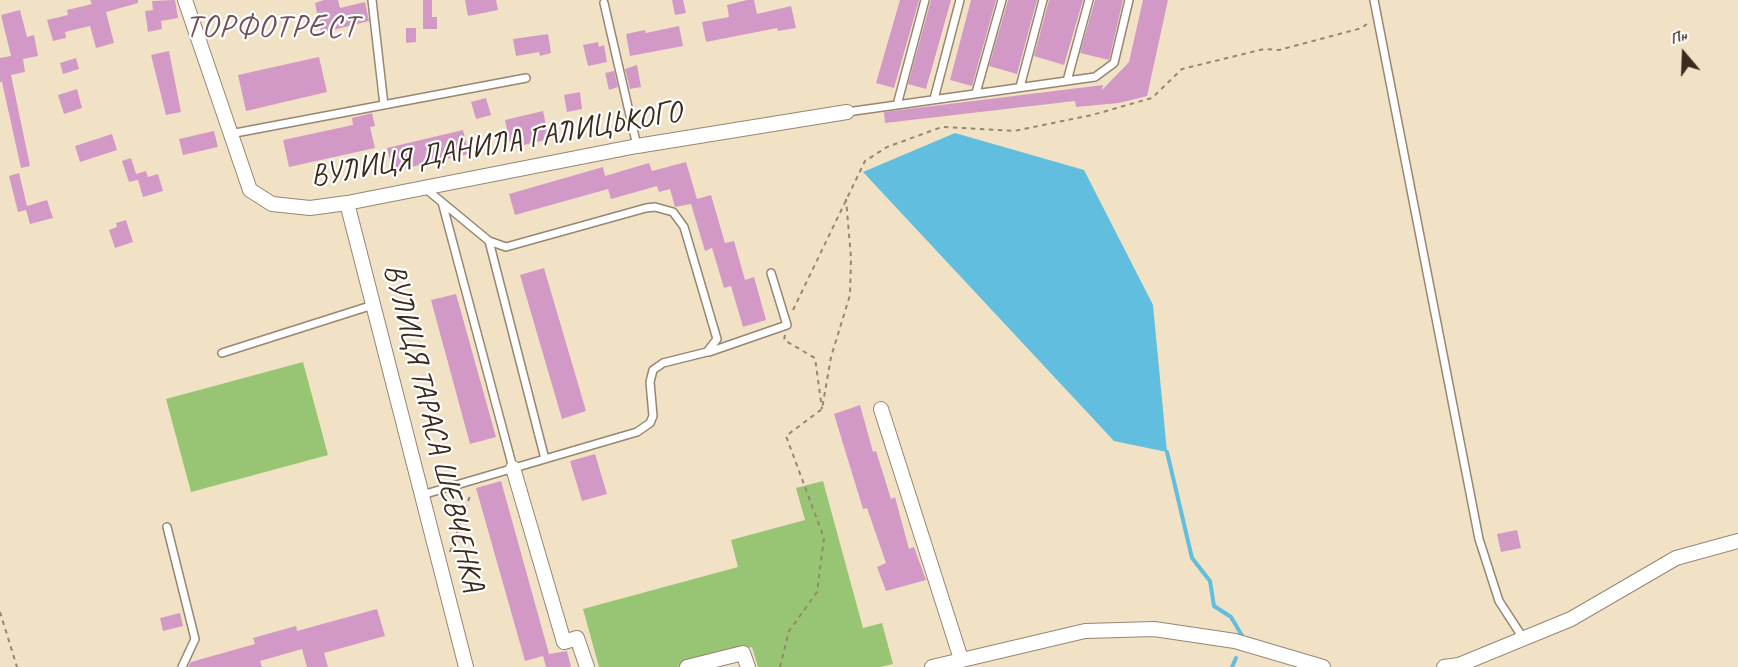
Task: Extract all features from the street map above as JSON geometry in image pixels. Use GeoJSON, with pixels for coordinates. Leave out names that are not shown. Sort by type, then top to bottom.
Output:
{"type":"FeatureCollection","features":[{"type":"Feature","properties":{"kind":"street","name":"ВУЛИЦЯ ДАНИЛА ГАЛИЦЬКОГО"},"geometry":{"type":"LineString","coordinates":[[185,0],[250,190],[272,204],[310,208],[347,203],[637,146],[847,112]]}},
{"type":"Feature","properties":{"kind":"street","name":"ВУЛИЦЯ ТАРАСА ШЕВЧЕНКА"},"geometry":{"type":"LineString","coordinates":[[347,203],[466,667]]}},
{"type":"Feature","properties":{"kind":"street"},"geometry":{"type":"LineString","coordinates":[[881,409],[961,659]]}},
{"type":"Feature","properties":{"kind":"street"},"geometry":{"type":"LineString","coordinates":[[513,468],[564,642],[577,638],[587,667]]}},
{"type":"Feature","properties":{"kind":"street"},"geometry":{"type":"LineString","coordinates":[[1444,667],[1459,665],[1571,619],[1676,558],[1738,541]]}},
{"type":"Feature","properties":{"kind":"street"},"geometry":{"type":"LineString","coordinates":[[932,667],[1084,631],[1154,629],[1235,641],[1279,652],[1312,666],[1323,667]]}},
{"type":"Feature","properties":{"kind":"street"},"geometry":{"type":"LineString","coordinates":[[687,667],[743,653],[748,667]]}},
{"type":"Feature","properties":{"kind":"lane"},"geometry":{"type":"LineString","coordinates":[[372,0],[384,105]]}},
{"type":"Feature","properties":{"kind":"lane"},"geometry":{"type":"LineString","coordinates":[[897,105],[925,0]]}},
{"type":"Feature","properties":{"kind":"lane"},"geometry":{"type":"LineString","coordinates":[[934,99],[960,0]]}},
{"type":"Feature","properties":{"kind":"lane"},"geometry":{"type":"LineString","coordinates":[[976,93],[1002,0]]}},
{"type":"Feature","properties":{"kind":"lane"},"geometry":{"type":"LineString","coordinates":[[1020,87],[1043,0]]}},
{"type":"Feature","properties":{"kind":"lane"},"geometry":{"type":"LineString","coordinates":[[1067,81],[1089,0]]}},
{"type":"Feature","properties":{"kind":"lane"},"geometry":{"type":"LineString","coordinates":[[847,112],[1095,77],[1114,63],[1129,0]]}},
{"type":"Feature","properties":{"kind":"lane"},"geometry":{"type":"LineString","coordinates":[[1374,0],[1479,539],[1499,601],[1523,639]]}},
{"type":"Feature","properties":{"kind":"lane"},"geometry":{"type":"LineString","coordinates":[[604,3],[637,146]]}},
{"type":"Feature","properties":{"kind":"lane"},"geometry":{"type":"LineString","coordinates":[[230,134],[526,78]]}},
{"type":"Feature","properties":{"kind":"lane"},"geometry":{"type":"LineString","coordinates":[[425,188],[489,241],[506,247],[646,208],[655,207],[673,212],[684,227],[717,333],[715,345],[706,352]]}},
{"type":"Feature","properties":{"kind":"lane"},"geometry":{"type":"LineString","coordinates":[[442,202],[513,468]]}},
{"type":"Feature","properties":{"kind":"lane"},"geometry":{"type":"LineString","coordinates":[[489,241],[545,459]]}},
{"type":"Feature","properties":{"kind":"lane"},"geometry":{"type":"LineString","coordinates":[[422,495],[644,428],[653,416],[650,382],[653,370],[663,363],[706,352],[787,325],[771,273]]}},
{"type":"Feature","properties":{"kind":"lane"},"geometry":{"type":"LineString","coordinates":[[222,353],[373,305]]}},
{"type":"Feature","properties":{"kind":"lane"},"geometry":{"type":"LineString","coordinates":[[167,527],[195,639],[182,667]]}},
{"type":"Feature","properties":{"kind":"path"},"geometry":{"type":"LineString","coordinates":[[822,409],[815,358],[784,340],[787,325],[865,161],[887,147],[942,127],[1014,130],[1092,115],[1152,98],[1182,69],[1210,60],[1264,49],[1279,50],[1362,28],[1377,16]]}},
{"type":"Feature","properties":{"kind":"path"},"geometry":{"type":"LineString","coordinates":[[780,667],[789,631],[817,592],[824,538],[786,436],[822,409],[831,357],[850,295],[851,258],[846,198]]}},
{"type":"Feature","properties":{"kind":"path"},"geometry":{"type":"LineString","coordinates":[[443,578],[471,493]]}},
{"type":"Feature","properties":{"kind":"path"},"geometry":{"type":"LineString","coordinates":[[0,612],[17,667]]}},
{"type":"Feature","properties":{"kind":"green space"},"geometry":{"type":"Polygon","coordinates":[[[303,362],[328,455],[191,492],[166,399],[303,362]]]}},
{"type":"Feature","properties":{"kind":"green space"},"geometry":{"type":"Polygon","coordinates":[[[823,481],[863,628],[882,623],[893,664],[880,667],[758,667],[752,647],[677,667],[599,667],[583,609],[738,567],[731,540],[805,520],[796,488],[823,481]]]}},
{"type":"Feature","properties":{"kind":"water"},"geometry":{"type":"Polygon","coordinates":[[[955,133],[1084,170],[1153,305],[1167,452],[1114,441],[863,172],[955,133]]]}},
{"type":"Feature","properties":{"kind":"building"},"geometry":{"type":"Polygon","coordinates":[[[90,0],[138,0],[138,3],[106,12],[114,43],[96,48],[90,26],[65,32],[66,38],[53,41],[47,20],[68,15],[67,10],[92,4],[90,0]]]}},
{"type":"Feature","properties":{"kind":"building"},"geometry":{"type":"Polygon","coordinates":[[[175,0],[178,18],[161,21],[162,29],[148,32],[145,11],[153,10],[152,1],[175,0]]]}},
{"type":"Feature","properties":{"kind":"building"},"geometry":{"type":"Polygon","coordinates":[[[324,0],[338,0],[340,8],[365,2],[369,21],[321,33],[315,3],[324,0]]]}},
{"type":"Feature","properties":{"kind":"building"},"geometry":{"type":"Polygon","coordinates":[[[423,0],[432,0],[432,17],[437,17],[437,29],[423,29],[423,0]]]}},
{"type":"Feature","properties":{"kind":"building"},"geometry":{"type":"Polygon","coordinates":[[[465,0],[496,0],[498,10],[468,16],[465,0]]]}},
{"type":"Feature","properties":{"kind":"building"},"geometry":{"type":"Polygon","coordinates":[[[672,0],[683,0],[686,13],[675,15],[672,0]]]}},
{"type":"Feature","properties":{"kind":"building"},"geometry":{"type":"Polygon","coordinates":[[[754,0],[757,14],[791,6],[796,28],[778,31],[777,28],[706,42],[702,22],[729,17],[727,5],[754,0]]]}},
{"type":"Feature","properties":{"kind":"building"},"geometry":{"type":"Polygon","coordinates":[[[900,0],[919,0],[894,88],[876,83],[900,0]]]}},
{"type":"Feature","properties":{"kind":"building"},"geometry":{"type":"Polygon","coordinates":[[[931,0],[951,0],[926,89],[908,84],[931,0]]]}},
{"type":"Feature","properties":{"kind":"building"},"geometry":{"type":"Polygon","coordinates":[[[971,0],[996,0],[972,86],[950,80],[971,0]]]}},
{"type":"Feature","properties":{"kind":"building"},"geometry":{"type":"Polygon","coordinates":[[[1008,0],[1037,0],[1017,74],[989,66],[1008,0]]]}},
{"type":"Feature","properties":{"kind":"building"},"geometry":{"type":"Polygon","coordinates":[[[1049,0],[1083,0],[1064,65],[1034,56],[1049,0]]]}},
{"type":"Feature","properties":{"kind":"building"},"geometry":{"type":"Polygon","coordinates":[[[1095,0],[1123,0],[1109,60],[1080,53],[1095,0]]]}},
{"type":"Feature","properties":{"kind":"building"},"geometry":{"type":"Polygon","coordinates":[[[1143,0],[1168,0],[1147,96],[1119,103],[1076,107],[1075,101],[885,123],[884,112],[1103,85],[1102,90],[1129,62],[1143,0]]]}},
{"type":"Feature","properties":{"kind":"building"},"geometry":{"type":"Polygon","coordinates":[[[20,10],[27,37],[34,35],[38,56],[23,59],[25,72],[11,75],[30,166],[21,168],[2,82],[0,82],[0,58],[11,56],[1,15],[20,10]]]}},
{"type":"Feature","properties":{"kind":"building"},"geometry":{"type":"Polygon","coordinates":[[[679,26],[683,46],[630,56],[626,34],[645,30],[646,33],[679,26]]]}},
{"type":"Feature","properties":{"kind":"building"},"geometry":{"type":"Polygon","coordinates":[[[406,28],[416,28],[416,42],[406,43],[406,28]]]}},
{"type":"Feature","properties":{"kind":"building"},"geometry":{"type":"Polygon","coordinates":[[[548,34],[551,53],[540,56],[539,52],[516,56],[513,39],[548,34]]]}},
{"type":"Feature","properties":{"kind":"building"},"geometry":{"type":"Polygon","coordinates":[[[598,42],[599,47],[604,45],[607,62],[588,66],[583,45],[598,42]]]}},
{"type":"Feature","properties":{"kind":"building"},"geometry":{"type":"Polygon","coordinates":[[[169,51],[181,112],[166,115],[151,55],[169,51]]]}},
{"type":"Feature","properties":{"kind":"building"},"geometry":{"type":"Polygon","coordinates":[[[319,57],[327,92],[246,111],[238,75],[319,57]]]}},
{"type":"Feature","properties":{"kind":"building"},"geometry":{"type":"Polygon","coordinates":[[[76,58],[79,69],[63,74],[60,63],[76,58]]]}},
{"type":"Feature","properties":{"kind":"building"},"geometry":{"type":"Polygon","coordinates":[[[637,65],[641,87],[630,89],[625,69],[637,65]]]}},
{"type":"Feature","properties":{"kind":"building"},"geometry":{"type":"Polygon","coordinates":[[[614,71],[618,87],[609,90],[605,73],[614,71]]]}},
{"type":"Feature","properties":{"kind":"building"},"geometry":{"type":"Polygon","coordinates":[[[77,89],[82,108],[64,114],[58,95],[77,89]]]}},
{"type":"Feature","properties":{"kind":"building"},"geometry":{"type":"Polygon","coordinates":[[[580,92],[582,109],[567,112],[564,95],[580,92]]]}},
{"type":"Feature","properties":{"kind":"building"},"geometry":{"type":"Polygon","coordinates":[[[486,98],[491,115],[476,119],[471,102],[486,98]]]}},
{"type":"Feature","properties":{"kind":"building"},"geometry":{"type":"Polygon","coordinates":[[[543,111],[549,139],[511,148],[505,120],[543,111]]]}},
{"type":"Feature","properties":{"kind":"building"},"geometry":{"type":"Polygon","coordinates":[[[372,113],[375,126],[370,127],[375,148],[289,167],[283,140],[353,125],[352,118],[372,113]]]}},
{"type":"Feature","properties":{"kind":"building"},"geometry":{"type":"Polygon","coordinates":[[[463,130],[469,154],[393,171],[387,148],[463,130]]]}},
{"type":"Feature","properties":{"kind":"building"},"geometry":{"type":"Polygon","coordinates":[[[214,131],[218,147],[183,155],[179,139],[214,131]]]}},
{"type":"Feature","properties":{"kind":"building"},"geometry":{"type":"Polygon","coordinates":[[[112,134],[117,150],[80,162],[75,146],[112,134]]]}},
{"type":"Feature","properties":{"kind":"building"},"geometry":{"type":"Polygon","coordinates":[[[131,158],[136,174],[146,171],[148,177],[158,174],[163,191],[143,197],[138,180],[129,182],[122,161],[131,158]]]}},
{"type":"Feature","properties":{"kind":"building"},"geometry":{"type":"Polygon","coordinates":[[[686,162],[697,199],[711,195],[725,243],[734,241],[745,280],[754,277],[766,320],[743,327],[731,286],[724,288],[712,248],[705,251],[691,204],[675,207],[670,189],[659,192],[657,186],[611,199],[608,189],[515,215],[509,194],[603,167],[605,176],[649,163],[652,171],[686,162]]]}},
{"type":"Feature","properties":{"kind":"building"},"geometry":{"type":"Polygon","coordinates":[[[19,173],[27,206],[47,200],[53,218],[30,224],[26,210],[18,212],[9,176],[19,173]]]}},
{"type":"Feature","properties":{"kind":"building"},"geometry":{"type":"Polygon","coordinates":[[[126,220],[133,242],[115,248],[109,230],[117,227],[116,223],[126,220]]]}},
{"type":"Feature","properties":{"kind":"building"},"geometry":{"type":"Polygon","coordinates":[[[544,268],[586,411],[562,419],[520,275],[544,268]]]}},
{"type":"Feature","properties":{"kind":"building"},"geometry":{"type":"Polygon","coordinates":[[[456,294],[496,437],[470,444],[431,300],[456,294]]]}},
{"type":"Feature","properties":{"kind":"building"},"geometry":{"type":"Polygon","coordinates":[[[860,405],[873,452],[876,451],[891,499],[895,497],[909,549],[914,547],[926,580],[886,591],[877,567],[886,563],[867,508],[863,509],[834,414],[860,405]]]}},
{"type":"Feature","properties":{"kind":"building"},"geometry":{"type":"Polygon","coordinates":[[[595,454],[607,494],[582,501],[570,461],[595,454]]]}},
{"type":"Feature","properties":{"kind":"building"},"geometry":{"type":"Polygon","coordinates":[[[501,481],[549,654],[567,651],[571,667],[546,667],[543,656],[525,661],[476,488],[501,481]]]}},
{"type":"Feature","properties":{"kind":"building"},"geometry":{"type":"Polygon","coordinates":[[[1517,530],[1521,548],[1501,552],[1497,534],[1517,530]]]}},
{"type":"Feature","properties":{"kind":"building"},"geometry":{"type":"Polygon","coordinates":[[[377,609],[385,636],[324,653],[328,667],[307,667],[302,649],[260,661],[262,667],[188,667],[191,662],[255,644],[253,638],[296,626],[297,631],[377,609]]]}},
{"type":"Feature","properties":{"kind":"building"},"geometry":{"type":"Polygon","coordinates":[[[180,613],[183,626],[163,631],[160,618],[180,613]]]}},
{"type":"Feature","properties":{"kind":"waterway"},"geometry":{"type":"LineString","coordinates":[[1167,452],[1192,558],[1210,581],[1214,606],[1231,617],[1244,639]]}},
{"type":"Feature","properties":{"kind":"waterway"},"geometry":{"type":"LineString","coordinates":[[1232,667],[1236,658]]}},
{"type":"Feature","properties":{"kind":"district","name":"ТОРФОТРЕСТ"},"geometry":{"type":"Point","coordinates":[272,28]}}]}
